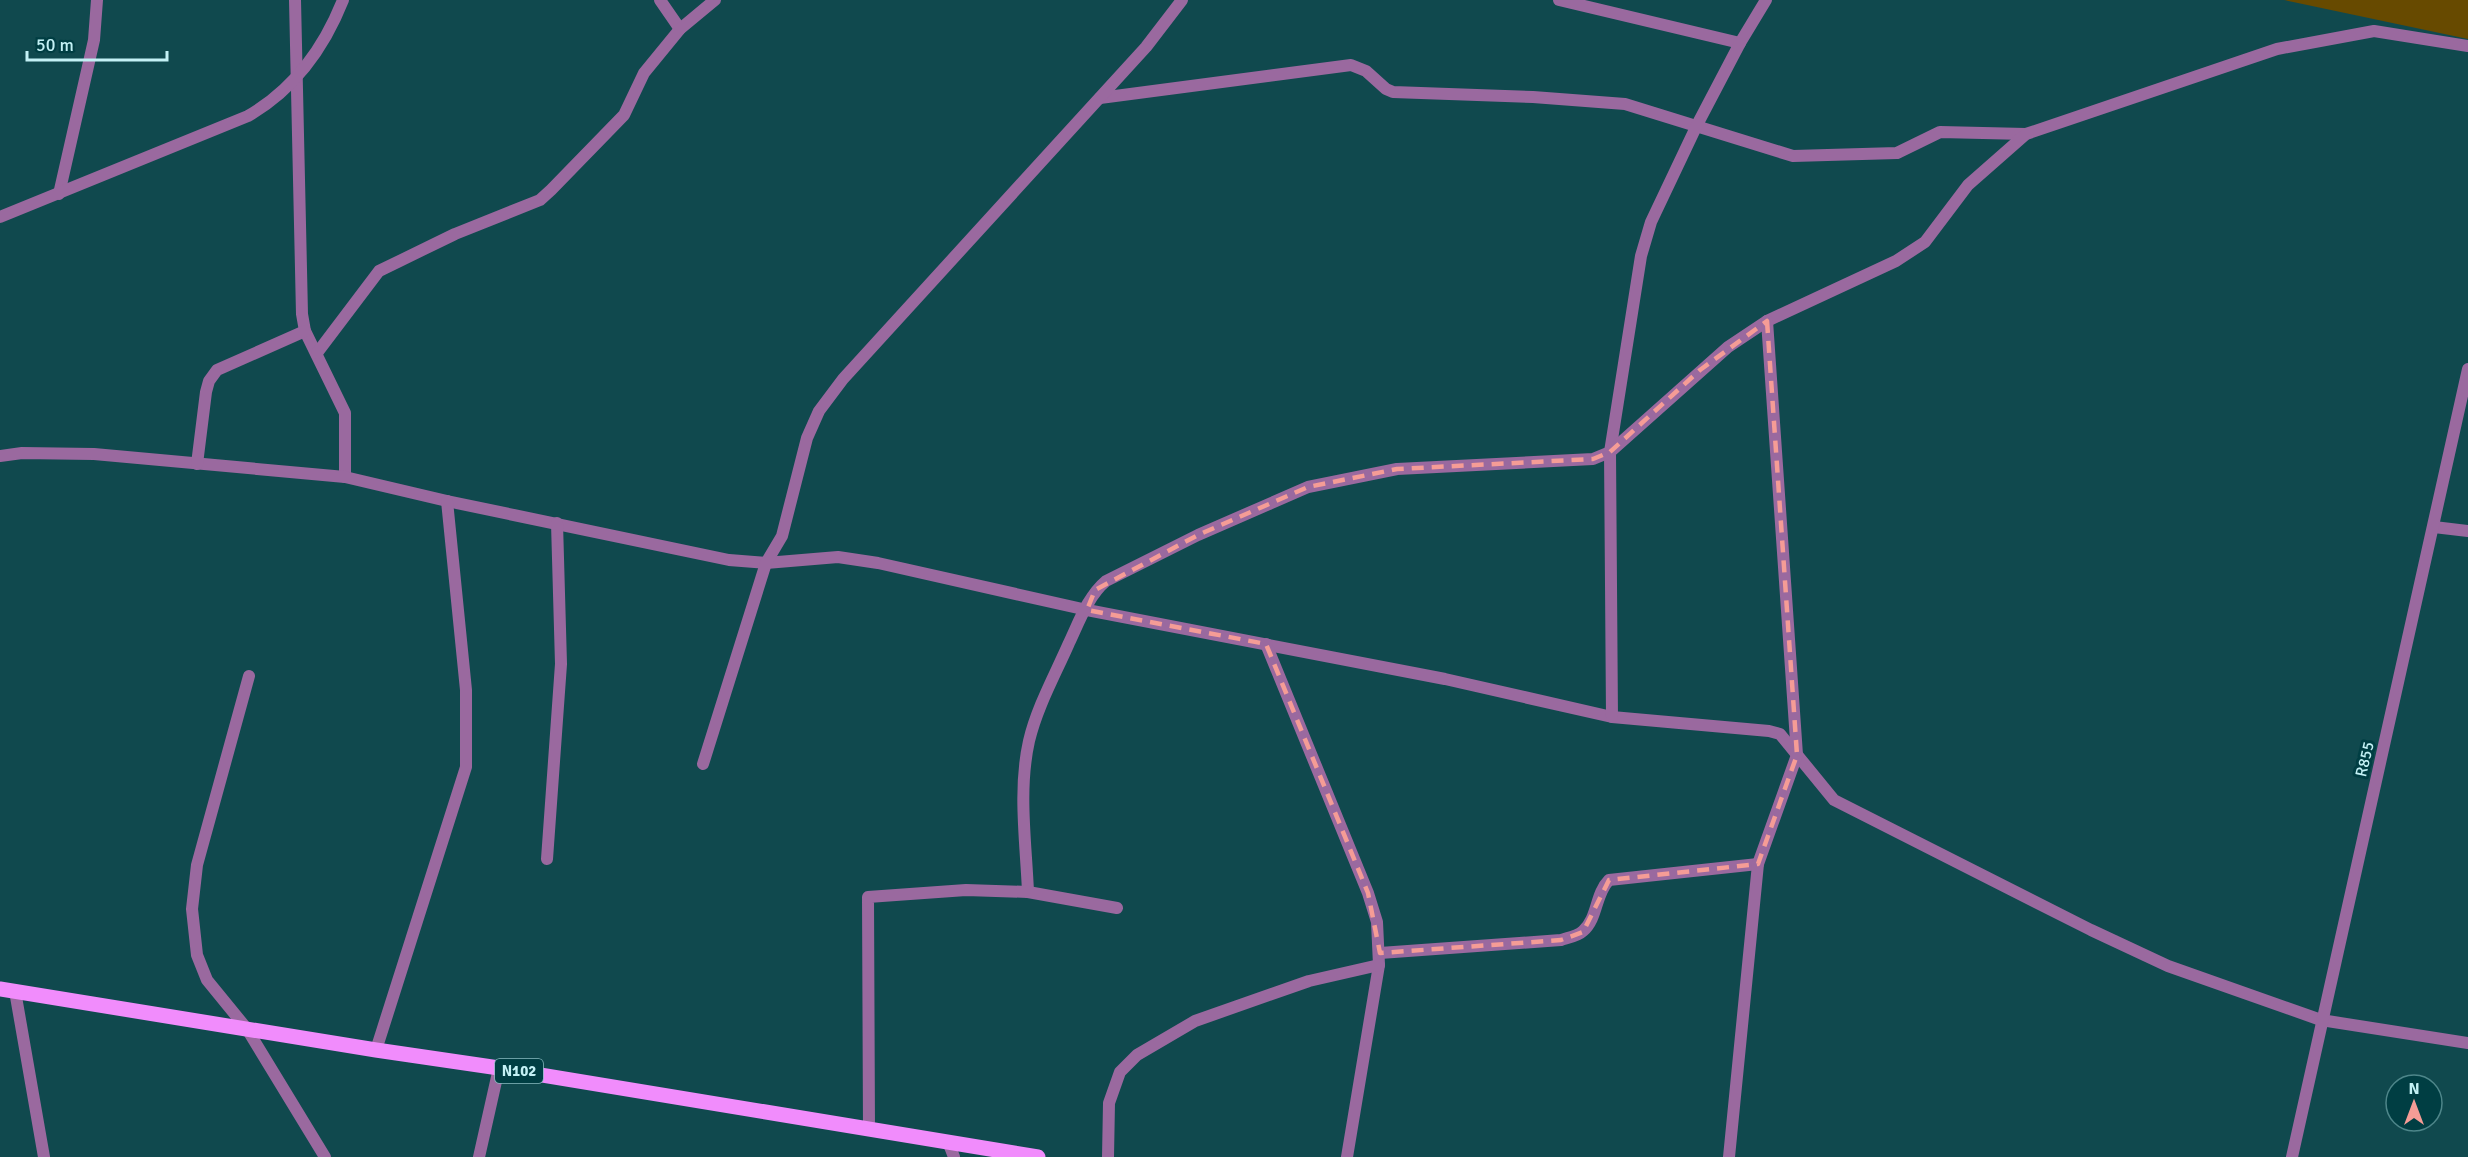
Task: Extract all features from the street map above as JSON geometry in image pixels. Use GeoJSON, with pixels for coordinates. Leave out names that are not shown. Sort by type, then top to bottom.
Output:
{"type":"FeatureCollection","features":[{"type":"Feature","properties":{"kind":"main road","name":"N102"},"geometry":{"type":"LineString","coordinates":[[7,990],[499,1068],[869,1130],[952,1150],[1038,1157]]}},
{"type":"Feature","properties":{"kind":"street"},"geometry":{"type":"LineString","coordinates":[[59,194],[94,40],[97,0]]}},
{"type":"Feature","properties":{"kind":"street"},"geometry":{"type":"LineString","coordinates":[[296,0],[302,314],[305,331],[345,413],[345,477]]}},
{"type":"Feature","properties":{"kind":"street"},"geometry":{"type":"LineString","coordinates":[[0,217],[248,117],[267,105],[297,77],[320,48],[343,0]]}},
{"type":"Feature","properties":{"kind":"street"},"geometry":{"type":"LineString","coordinates":[[660,0],[680,29]]}},
{"type":"Feature","properties":{"kind":"street"},"geometry":{"type":"LineString","coordinates":[[316,353],[379,272],[455,234],[540,200],[624,115],[644,73],[680,29],[715,0]]}},
{"type":"Feature","properties":{"kind":"street"},"geometry":{"type":"LineString","coordinates":[[703,764],[766,563],[782,536],[807,438],[819,411],[843,379],[1146,47],[1182,0]]}},
{"type":"Feature","properties":{"kind":"street"},"geometry":{"type":"LineString","coordinates":[[1558,0],[1740,43]]}},
{"type":"Feature","properties":{"kind":"street"},"geometry":{"type":"LineString","coordinates":[[1612,717],[1610,452],[1641,256],[1651,222],[1697,125],[1740,43],[1766,0]]}},
{"type":"Feature","properties":{"kind":"street"},"geometry":{"type":"LineString","coordinates":[[1100,98],[1351,65],[1366,70],[1386,89],[1394,92],[1533,97],[1625,104],[1793,156],[1805,157],[1897,153],[1940,132],[2026,134],[2141,93],[2288,47],[2374,32],[2403,34],[2468,46]]}},
{"type":"Feature","properties":{"kind":"street"},"geometry":{"type":"LineString","coordinates":[[1028,892],[1024,804],[1029,742],[1036,717],[1095,590],[1112,578],[1198,535],[1308,487],[1397,469],[1585,460],[1610,452],[1707,364],[1767,321],[1896,261],[1926,242],[1968,186],[2026,134]]}},
{"type":"Feature","properties":{"kind":"street"},"geometry":{"type":"LineString","coordinates":[[1729,1157],[1758,864],[1797,755],[1767,321]]}},
{"type":"Feature","properties":{"kind":"street"},"geometry":{"type":"LineString","coordinates":[[197,464],[209,381],[217,370],[305,331]]}},
{"type":"Feature","properties":{"kind":"street","name":"R855"},"geometry":{"type":"LineString","coordinates":[[2292,1157],[2468,369]]}},
{"type":"Feature","properties":{"kind":"street"},"geometry":{"type":"LineString","coordinates":[[0,456],[22,453],[94,454],[345,477],[447,501],[729,560],[766,563],[809,559],[848,559],[878,563],[1087,610],[1445,679],[1612,717],[1769,731],[1780,734],[1834,800],[2091,930],[2168,966],[2321,1020],[2468,1043]]}},
{"type":"Feature","properties":{"kind":"street"},"geometry":{"type":"LineString","coordinates":[[376,1050],[466,767],[466,690],[447,501]]}},
{"type":"Feature","properties":{"kind":"street"},"geometry":{"type":"LineString","coordinates":[[547,859],[561,664],[557,524]]}},
{"type":"Feature","properties":{"kind":"street"},"geometry":{"type":"LineString","coordinates":[[2434,527],[2468,531]]}},
{"type":"Feature","properties":{"kind":"street"},"geometry":{"type":"LineString","coordinates":[[1266,644],[1368,894],[1377,922],[1379,959],[1347,1157]]}},
{"type":"Feature","properties":{"kind":"street"},"geometry":{"type":"LineString","coordinates":[[249,676],[197,866],[192,909],[197,955],[207,980],[247,1029],[325,1157]]}},
{"type":"Feature","properties":{"kind":"street"},"geometry":{"type":"LineString","coordinates":[[1108,1157],[1109,1103],[1120,1072],[1137,1055],[1195,1021],[1379,959],[1561,940],[1583,932],[1591,919],[1602,886],[1609,880],[1758,864]]}},
{"type":"Feature","properties":{"kind":"street"},"geometry":{"type":"LineString","coordinates":[[869,1130],[868,897],[966,890],[1028,892],[1117,908]]}},
{"type":"Feature","properties":{"kind":"street"},"geometry":{"type":"LineString","coordinates":[[7,990],[44,1157]]}},
{"type":"Feature","properties":{"kind":"street"},"geometry":{"type":"LineString","coordinates":[[479,1157],[499,1068]]}},
{"type":"Feature","properties":{"kind":"highlighted area"},"geometry":{"type":"Polygon","coordinates":[[[1767,321],[1797,755],[1758,864],[1609,880],[1583,932],[1561,940],[1380,953],[1368,893],[1266,644],[1087,610],[1095,590],[1198,535],[1308,487],[1397,469],[1593,459],[1610,452],[1700,370],[1767,321]]]}},
{"type":"Feature","properties":{"kind":"shaded area"},"geometry":{"type":"Polygon","coordinates":[[[2284,0],[2468,0],[2468,39],[2284,0]]]}}]}
